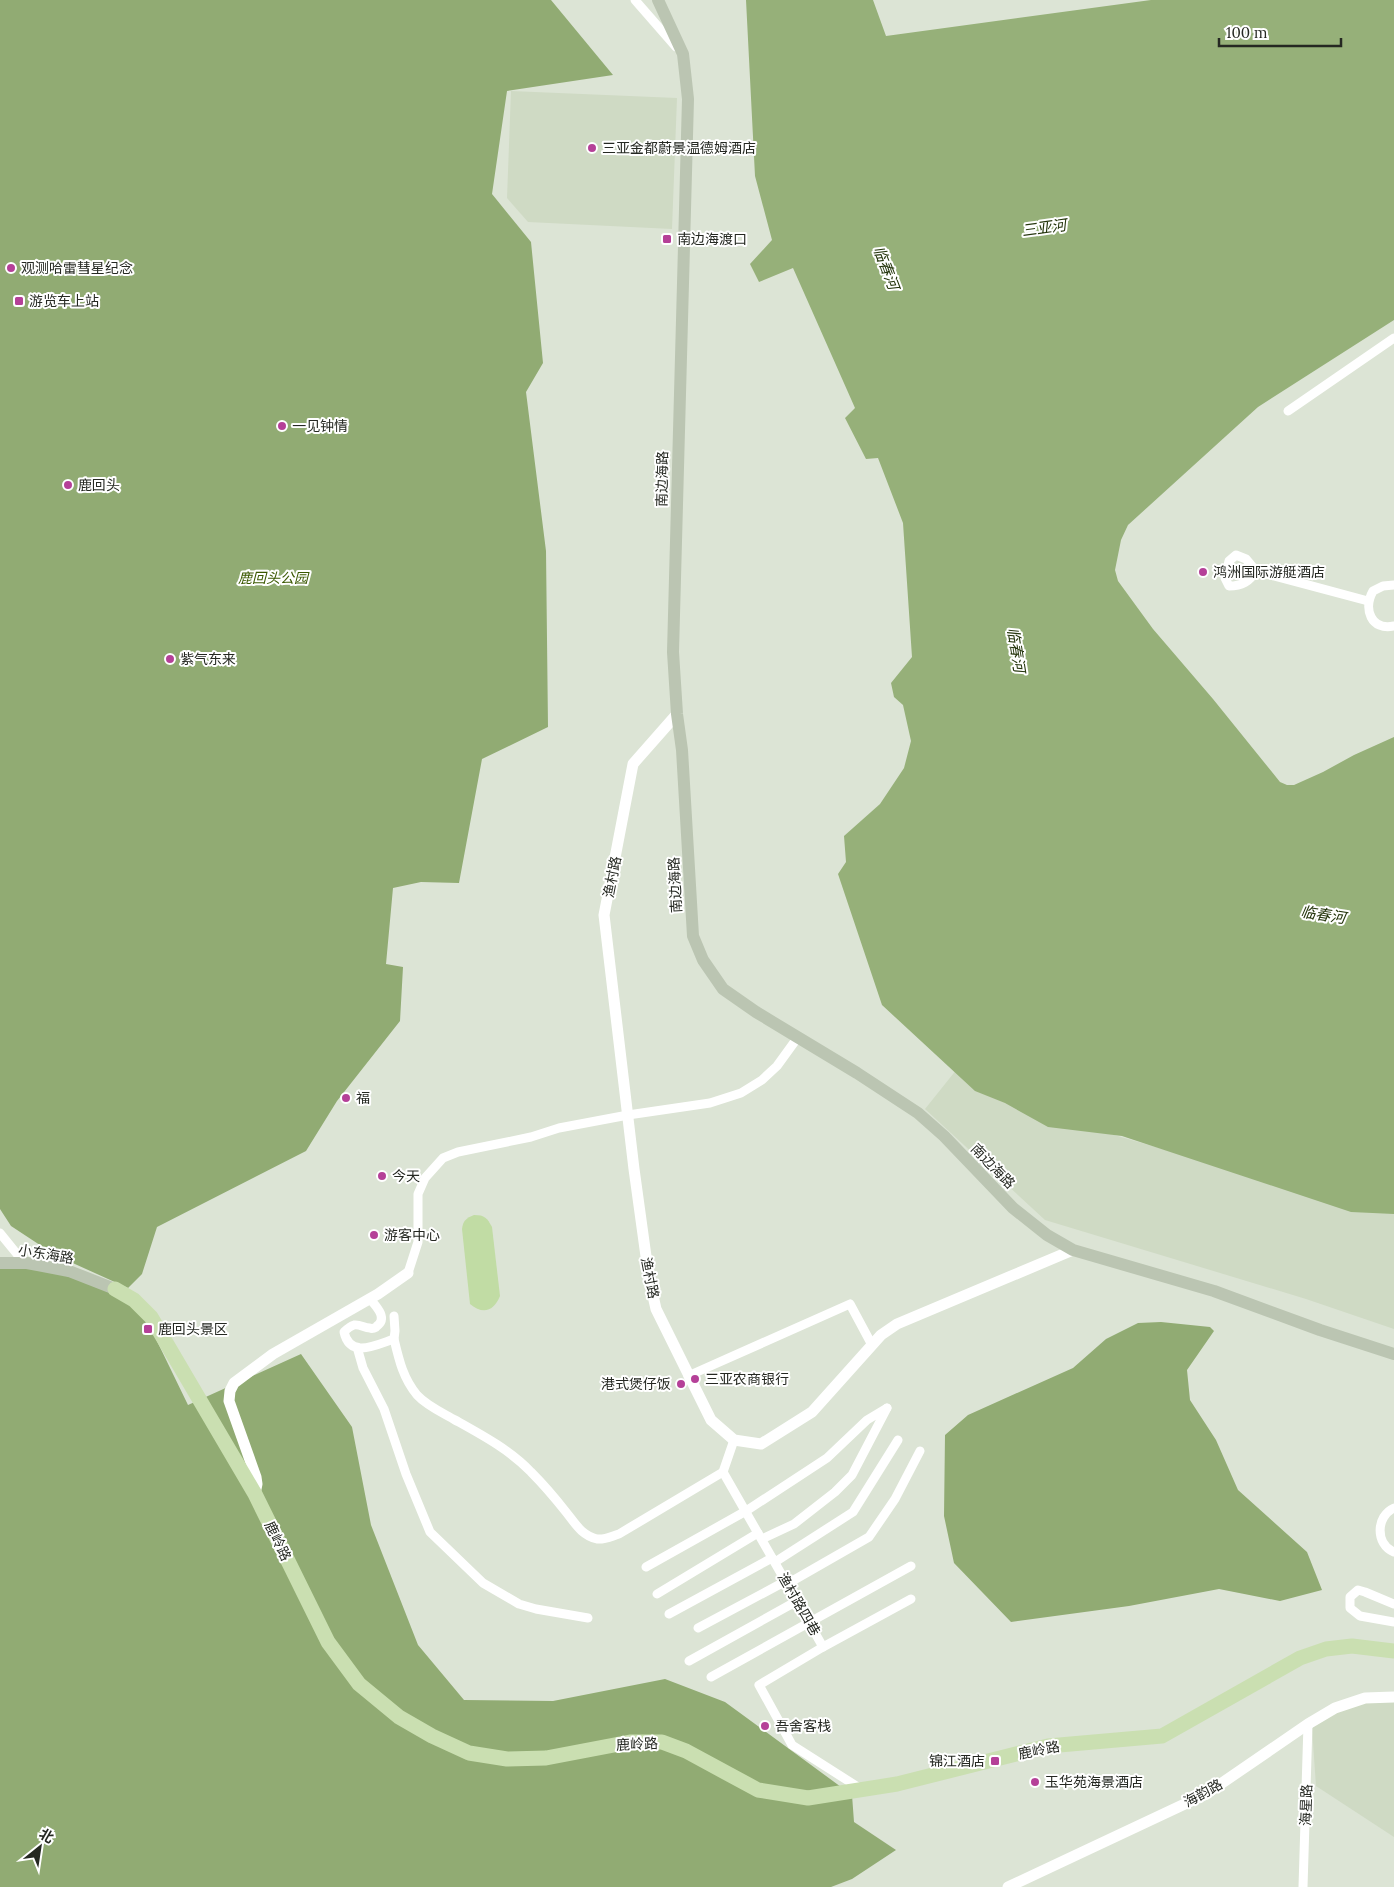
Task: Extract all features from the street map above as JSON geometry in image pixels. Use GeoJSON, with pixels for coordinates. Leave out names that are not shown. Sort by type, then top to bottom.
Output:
{"type":"FeatureCollection","features":[{"type":"Feature","properties":{"kind":"main road","name":"南边海路"},"geometry":{"type":"LineString","coordinates":[[658,0],[683,54],[688,99],[673,652],[677,714],[682,750],[693,936],[703,960],[723,988],[756,1012],[857,1072],[918,1113],[944,1136],[1013,1208],[1047,1234],[1073,1250],[1214,1291],[1320,1330],[1394,1354]]}},
{"type":"Feature","properties":{"kind":"main road","name":"小东海路"},"geometry":{"type":"LineString","coordinates":[[0,1263],[27,1263],[69,1271],[115,1289]]}},
{"type":"Feature","properties":{"kind":"main road","name":"鹿岭路"},"geometry":{"type":"LineString","coordinates":[[115,1289],[134,1300],[151,1317],[255,1494],[328,1642],[359,1684],[399,1717],[432,1736],[469,1753],[507,1759],[546,1758],[630,1742],[662,1742],[686,1751],[758,1790],[808,1798],[864,1791],[897,1784],[1048,1746],[1162,1736],[1300,1658],[1326,1649],[1352,1646],[1394,1651]]}},
{"type":"Feature","properties":{"kind":"street"},"geometry":{"type":"LineString","coordinates":[[635,0],[683,54]]}},
{"type":"Feature","properties":{"kind":"street"},"geometry":{"type":"LineString","coordinates":[[1288,411],[1394,338]]}},
{"type":"Feature","properties":{"kind":"street"},"geometry":{"type":"LineString","coordinates":[[1256,571],[1368,601]]}},
{"type":"Feature","properties":{"kind":"street"},"geometry":{"type":"LineString","coordinates":[[1394,584],[1383,586],[1373,591],[1367,605],[1370,615],[1376,623],[1394,626]]}},
{"type":"Feature","properties":{"kind":"street","name":"渔村路"},"geometry":{"type":"LineString","coordinates":[[677,714],[633,764],[604,915],[649,1278],[656,1309],[688,1376],[712,1420],[734,1440]]}},
{"type":"Feature","properties":{"kind":"street"},"geometry":{"type":"LineString","coordinates":[[255,1494],[256,1478],[229,1401],[230,1391],[234,1383],[272,1354],[370,1299],[408,1273],[418,1242],[418,1194],[425,1178],[443,1158],[458,1152],[531,1137],[559,1128],[628,1115],[710,1103],[741,1093],[762,1080],[777,1066],[798,1037]]}},
{"type":"Feature","properties":{"kind":"street"},"geometry":{"type":"LineString","coordinates":[[0,1233],[27,1263]]}},
{"type":"Feature","properties":{"kind":"street"},"geometry":{"type":"LineString","coordinates":[[394,1316],[394,1339],[401,1369],[409,1384],[419,1396],[432,1407],[506,1450],[530,1471],[575,1526],[596,1539],[605,1539],[619,1534],[723,1472],[734,1440],[761,1444],[812,1412],[881,1335],[897,1324],[1073,1250]]}},
{"type":"Feature","properties":{"kind":"street"},"geometry":{"type":"LineString","coordinates":[[370,1299],[382,1317],[381,1322],[377,1327],[371,1329],[355,1325],[346,1329],[344,1332],[346,1340],[351,1345],[370,1349],[394,1339]]}},
{"type":"Feature","properties":{"kind":"street"},"geometry":{"type":"LineString","coordinates":[[688,1376],[850,1304],[872,1345]]}},
{"type":"Feature","properties":{"kind":"street"},"geometry":{"type":"LineString","coordinates":[[358,1347],[363,1368],[384,1409],[417,1502],[430,1532],[483,1583],[519,1604],[536,1609],[588,1618]]}},
{"type":"Feature","properties":{"kind":"street"},"geometry":{"type":"LineString","coordinates":[[646,1567],[746,1511],[827,1458],[867,1420],[887,1408],[852,1475],[835,1492],[794,1524],[760,1536],[657,1594]]}},
{"type":"Feature","properties":{"kind":"street"},"geometry":{"type":"LineString","coordinates":[[669,1614],[774,1560],[853,1512],[898,1440]]}},
{"type":"Feature","properties":{"kind":"street"},"geometry":{"type":"LineString","coordinates":[[698,1628],[869,1537],[895,1499],[920,1451]]}},
{"type":"Feature","properties":{"kind":"street","name":"渔村路四巷"},"geometry":{"type":"LineString","coordinates":[[723,1472],[823,1646],[759,1685],[792,1745],[864,1791]]}},
{"type":"Feature","properties":{"kind":"street"},"geometry":{"type":"LineString","coordinates":[[1394,1508],[1389,1510],[1380,1524],[1380,1538],[1388,1550],[1394,1552]]}},
{"type":"Feature","properties":{"kind":"street"},"geometry":{"type":"LineString","coordinates":[[711,1677],[911,1566]]}},
{"type":"Feature","properties":{"kind":"street"},"geometry":{"type":"LineString","coordinates":[[1394,1604],[1358,1590],[1350,1596],[1350,1608],[1360,1616],[1394,1622]]}},
{"type":"Feature","properties":{"kind":"street"},"geometry":{"type":"LineString","coordinates":[[823,1646],[911,1599]]}},
{"type":"Feature","properties":{"kind":"street"},"geometry":{"type":"LineString","coordinates":[[689,1661],[798,1602]]}},
{"type":"Feature","properties":{"kind":"street","name":"海韵路"},"geometry":{"type":"LineString","coordinates":[[1008,1887],[1206,1794],[1308,1724],[1335,1708],[1365,1698],[1394,1698]]}},
{"type":"Feature","properties":{"kind":"street","name":"海星路"},"geometry":{"type":"LineString","coordinates":[[1304,1887],[1308,1724]]}},
{"type":"Feature","properties":{"kind":"shaded area","name":"三亚金都蔚景温德姆酒店"},"geometry":{"type":"Polygon","coordinates":[[[511,91],[677,98],[672,229],[528,222],[507,198],[511,91]]]}},
{"type":"Feature","properties":{"kind":"shaded area"},"geometry":{"type":"Polygon","coordinates":[[[957,1069],[1031,1111],[1336,1199],[1394,1210],[1394,1329],[1306,1299],[1045,1220],[925,1109],[957,1069]]]}},
{"type":"Feature","properties":{"kind":"shaded area"},"geometry":{"type":"Polygon","coordinates":[[[474,1215],[485,1218],[492,1227],[500,1296],[495,1305],[488,1310],[479,1310],[470,1304],[462,1229],[465,1220],[474,1215]]]}},
{"type":"Feature","properties":{"kind":"shaded area"},"geometry":{"type":"Polygon","coordinates":[[[1366,1698],[1394,1699],[1394,1837],[1316,1786],[1312,1728],[1336,1709],[1366,1698]]]}},
{"type":"Feature","properties":{"kind":"green space","name":"鹿回头公园"},"geometry":{"type":"Polygon","coordinates":[[[0,0],[551,0],[613,75],[507,91],[492,194],[531,242],[543,363],[526,392],[546,551],[548,727],[482,759],[459,883],[421,882],[393,888],[386,964],[403,967],[400,1021],[337,1101],[306,1151],[157,1227],[142,1274],[128,1288],[55,1255],[11,1226],[0,1209],[0,0]]]}},
{"type":"Feature","properties":{"kind":"green space"},"geometry":{"type":"Polygon","coordinates":[[[0,1259],[98,1284],[140,1306],[188,1405],[301,1354],[352,1427],[371,1525],[418,1645],[464,1700],[553,1701],[665,1679],[725,1702],[852,1795],[854,1822],[896,1850],[852,1879],[831,1887],[0,1887],[0,1259]]]}},
{"type":"Feature","properties":{"kind":"green space"},"geometry":{"type":"Polygon","coordinates":[[[1161,1322],[1210,1327],[1214,1331],[1187,1370],[1190,1400],[1216,1440],[1238,1490],[1307,1552],[1322,1590],[1280,1601],[1219,1589],[1129,1606],[1011,1622],[954,1563],[944,1516],[945,1435],[968,1415],[1073,1368],[1106,1339],[1138,1323],[1161,1322]]]}},
{"type":"Feature","properties":{"kind":"water"},"geometry":{"type":"Polygon","coordinates":[[[746,0],[873,0],[886,36],[1151,0],[1394,0],[1394,320],[1258,407],[1128,525],[1121,540],[1115,570],[1118,581],[1153,629],[1280,782],[1294,785],[1394,737],[1394,1214],[1351,1212],[1122,1136],[1048,1127],[1005,1103],[975,1091],[882,1005],[838,874],[846,862],[844,836],[880,804],[904,768],[911,741],[903,705],[894,697],[891,683],[912,657],[903,523],[878,458],[866,459],[845,418],[855,408],[793,268],[759,282],[750,264],[772,240],[755,176],[746,0]]]}},
{"type":"Feature","properties":{"kind":"place","name":"三亚金都蔚景温德姆酒店"},"geometry":{"type":"Point","coordinates":[592,148]}},
{"type":"Feature","properties":{"kind":"place","name":"南边海渡口"},"geometry":{"type":"Point","coordinates":[667,239]}},
{"type":"Feature","properties":{"kind":"place","name":"观测哈雷彗星纪念"},"geometry":{"type":"Point","coordinates":[11,268]}},
{"type":"Feature","properties":{"kind":"place","name":"游览车上站"},"geometry":{"type":"Point","coordinates":[19,301]}},
{"type":"Feature","properties":{"kind":"place","name":"一见钟情"},"geometry":{"type":"Point","coordinates":[282,426]}},
{"type":"Feature","properties":{"kind":"place","name":"鹿回头"},"geometry":{"type":"Point","coordinates":[68,485]}},
{"type":"Feature","properties":{"kind":"place","name":"鸿洲国际游艇酒店"},"geometry":{"type":"Point","coordinates":[1203,572]}},
{"type":"Feature","properties":{"kind":"place","name":"紫气东来"},"geometry":{"type":"Point","coordinates":[170,659]}},
{"type":"Feature","properties":{"kind":"place","name":"福"},"geometry":{"type":"Point","coordinates":[346,1098]}},
{"type":"Feature","properties":{"kind":"place","name":"今天"},"geometry":{"type":"Point","coordinates":[382,1176]}},
{"type":"Feature","properties":{"kind":"place","name":"游客中心"},"geometry":{"type":"Point","coordinates":[374,1235]}},
{"type":"Feature","properties":{"kind":"place","name":"鹿回头景区"},"geometry":{"type":"Point","coordinates":[148,1329]}},
{"type":"Feature","properties":{"kind":"place","name":"三亚农商银行"},"geometry":{"type":"Point","coordinates":[695,1379]}},
{"type":"Feature","properties":{"kind":"place","name":"港式煲仔饭"},"geometry":{"type":"Point","coordinates":[681,1384]}},
{"type":"Feature","properties":{"kind":"place","name":"吾舍客栈"},"geometry":{"type":"Point","coordinates":[765,1726]}},
{"type":"Feature","properties":{"kind":"place","name":"锦江酒店"},"geometry":{"type":"Point","coordinates":[995,1761]}},
{"type":"Feature","properties":{"kind":"place","name":"玉华苑海景酒店"},"geometry":{"type":"Point","coordinates":[1035,1782]}},
{"type":"Feature","properties":{"kind":"water label","name":"三亚河"},"geometry":{"type":"Point","coordinates":[1044,228]}},
{"type":"Feature","properties":{"kind":"water label","name":"临春河"},"geometry":{"type":"Point","coordinates":[886,268]}},
{"type":"Feature","properties":{"kind":"water label","name":"临春河"},"geometry":{"type":"Point","coordinates":[1016,650]}},
{"type":"Feature","properties":{"kind":"water label","name":"临春河"},"geometry":{"type":"Point","coordinates":[1323,915]}}]}
